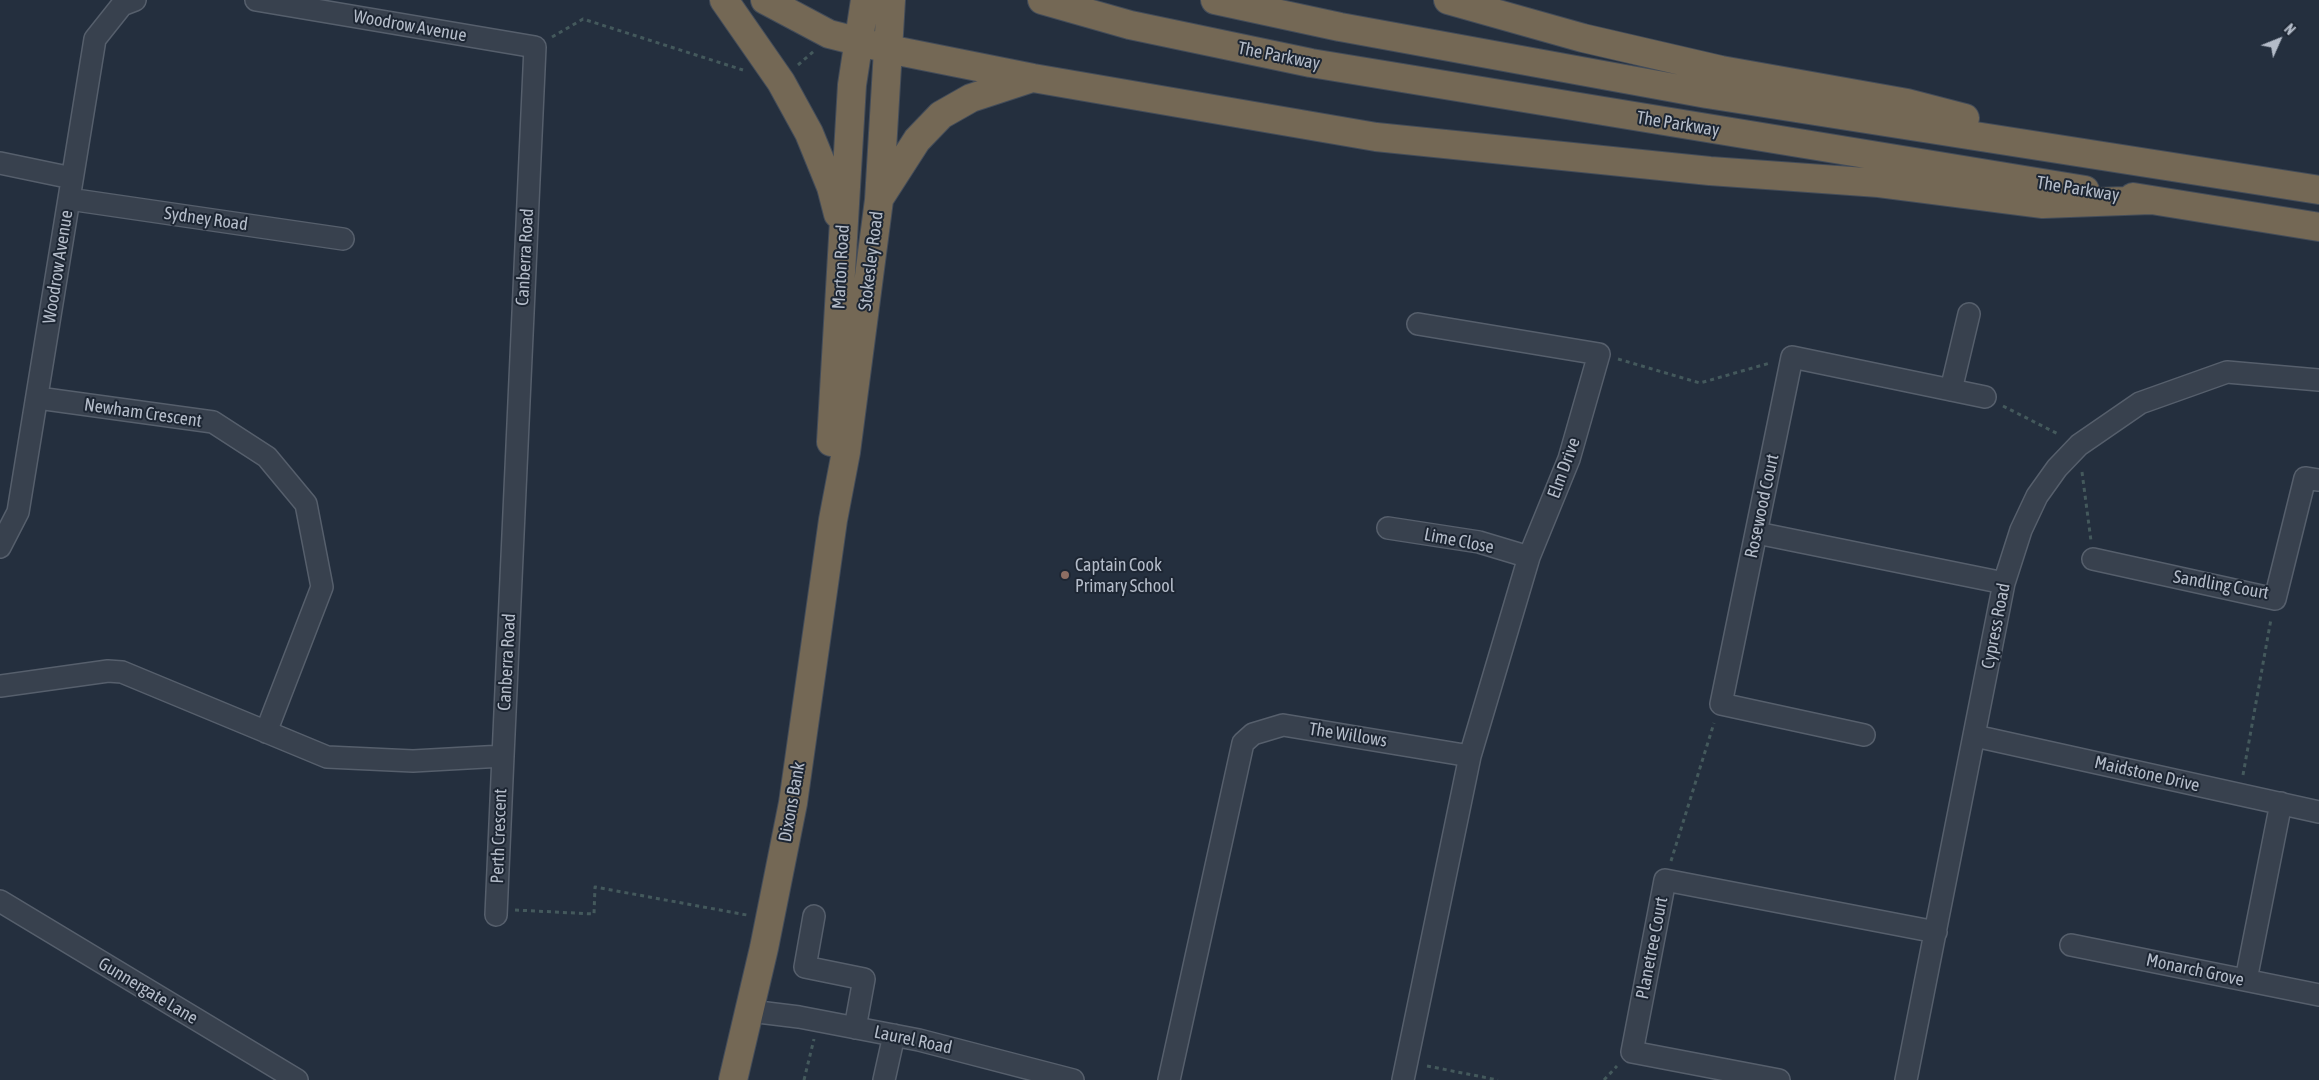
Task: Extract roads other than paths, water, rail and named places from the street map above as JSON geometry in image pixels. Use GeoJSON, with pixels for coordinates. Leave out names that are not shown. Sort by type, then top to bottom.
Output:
{"type":"FeatureCollection","features":[{"type":"Feature","properties":{"kind":"highway"},"geometry":{"type":"LineString","coordinates":[[724,0],[781,82],[809,133],[831,187],[843,230]]}},
{"type":"Feature","properties":{"kind":"highway"},"geometry":{"type":"LineString","coordinates":[[765,0],[829,34],[863,19],[890,24],[1033,78],[1376,137],[1710,171],[1879,183],[2043,204],[2151,200]]}},
{"type":"Feature","properties":{"kind":"highway","name":"The Parkway"},"geometry":{"type":"LineString","coordinates":[[1042,0],[1130,25],[1311,63],[1768,139],[2319,227]]}},
{"type":"Feature","properties":{"kind":"highway","name":"The Parkway"},"geometry":{"type":"LineString","coordinates":[[1215,0],[1340,27],[1594,74],[2319,190]]}},
{"type":"Feature","properties":{"kind":"highway"},"geometry":{"type":"LineString","coordinates":[[1448,0],[1583,38],[1721,70],[1907,103],[2118,158]]}},
{"type":"Feature","properties":{"kind":"highway","name":"Marton Road"},"geometry":{"type":"LineString","coordinates":[[833,520],[830,454],[843,230],[852,86],[863,19]]}},
{"type":"Feature","properties":{"kind":"highway","name":"Stokesley Road"},"geometry":{"type":"LineString","coordinates":[[833,520],[846,452],[878,200],[890,24]]}},
{"type":"Feature","properties":{"kind":"highway"},"geometry":{"type":"LineString","coordinates":[[878,200],[917,140],[941,115],[971,98],[1033,78]]}},
{"type":"Feature","properties":{"kind":"highway"},"geometry":{"type":"LineString","coordinates":[[840,284],[868,286]]}},
{"type":"Feature","properties":{"kind":"highway","name":"Dixons Bank"},"geometry":{"type":"LineString","coordinates":[[733,1080],[770,919],[793,803],[833,520]]}},
{"type":"Feature","properties":{"kind":"street","name":"Woodrow Avenue"},"geometry":{"type":"LineString","coordinates":[[0,547],[18,512],[95,40],[122,5],[135,0]]}},
{"type":"Feature","properties":{"kind":"street","name":"Woodrow Avenue"},"geometry":{"type":"LineString","coordinates":[[256,0],[535,47]]}},
{"type":"Feature","properties":{"kind":"street","name":"Canberra Road"},"geometry":{"type":"LineString","coordinates":[[503,756],[535,47]]}},
{"type":"Feature","properties":{"kind":"street"},"geometry":{"type":"LineString","coordinates":[[0,163],[72,178]]}},
{"type":"Feature","properties":{"kind":"street","name":"Sydney Road"},"geometry":{"type":"LineString","coordinates":[[69,199],[343,239]]}},
{"type":"Feature","properties":{"kind":"street"},"geometry":{"type":"LineString","coordinates":[[1969,314],[1951,390],[1985,397]]}},
{"type":"Feature","properties":{"kind":"street","name":"Elm Drive"},"geometry":{"type":"LineString","coordinates":[[1418,324],[1599,354],[1569,459],[1529,558],[1470,756]]}},
{"type":"Feature","properties":{"kind":"street","name":"Rosewood Court"},"geometry":{"type":"LineString","coordinates":[[1864,735],[1721,704],[1792,357],[1951,390]]}},
{"type":"Feature","properties":{"kind":"street","name":"Cypress Road"},"geometry":{"type":"LineString","coordinates":[[1906,1080],[2004,583],[2025,522],[2037,496],[2057,468],[2079,445],[2140,404],[2227,372],[2319,380]]}},
{"type":"Feature","properties":{"kind":"street","name":"Newham Crescent"},"geometry":{"type":"LineString","coordinates":[[38,398],[212,422],[267,457],[306,504],[322,587],[266,732]]}},
{"type":"Feature","properties":{"kind":"street","name":"Sandling Court"},"geometry":{"type":"LineString","coordinates":[[2093,559],[2275,599],[2305,478],[2319,480]]}},
{"type":"Feature","properties":{"kind":"street","name":"Lime Close"},"geometry":{"type":"LineString","coordinates":[[1388,528],[1478,542],[1529,558]]}},
{"type":"Feature","properties":{"kind":"street"},"geometry":{"type":"LineString","coordinates":[[1757,533],[2004,583]]}},
{"type":"Feature","properties":{"kind":"street"},"geometry":{"type":"LineString","coordinates":[[0,686],[108,671],[122,672],[327,758],[413,760],[503,756]]}},
{"type":"Feature","properties":{"kind":"street","name":"The Willows"},"geometry":{"type":"LineString","coordinates":[[1169,1080],[1244,743],[1253,734],[1282,725],[1470,756]]}},
{"type":"Feature","properties":{"kind":"street","name":"Maidstone Drive"},"geometry":{"type":"LineString","coordinates":[[1975,736],[2319,812]]}},
{"type":"Feature","properties":{"kind":"street","name":"Perth Crescent"},"geometry":{"type":"LineString","coordinates":[[496,912],[503,756]]}},
{"type":"Feature","properties":{"kind":"street"},"geometry":{"type":"LineString","coordinates":[[1405,1071],[1470,756]]}},
{"type":"Feature","properties":{"kind":"street"},"geometry":{"type":"LineString","coordinates":[[2246,980],[2281,803]]}},
{"type":"Feature","properties":{"kind":"street","name":"Planetree Court"},"geometry":{"type":"LineString","coordinates":[[1779,1080],[1632,1052],[1665,880],[1936,932]]}},
{"type":"Feature","properties":{"kind":"street","name":"Gunnergate Lane"},"geometry":{"type":"LineString","coordinates":[[0,901],[297,1080]]}},
{"type":"Feature","properties":{"kind":"street"},"geometry":{"type":"LineString","coordinates":[[814,916],[805,967],[864,979],[856,1028]]}},
{"type":"Feature","properties":{"kind":"street","name":"Monarch Grove"},"geometry":{"type":"LineString","coordinates":[[2070,945],[2319,995]]}},
{"type":"Feature","properties":{"kind":"street","name":"Laurel Road"},"geometry":{"type":"LineString","coordinates":[[750,1011],[799,1017],[894,1035],[1073,1080]]}},
{"type":"Feature","properties":{"kind":"street"},"geometry":{"type":"LineString","coordinates":[[884,1080],[894,1035]]}},
{"type":"Feature","properties":{"kind":"place","name":"Captain Cook Primary School"},"geometry":{"type":"Point","coordinates":[1065,575]}}]}
